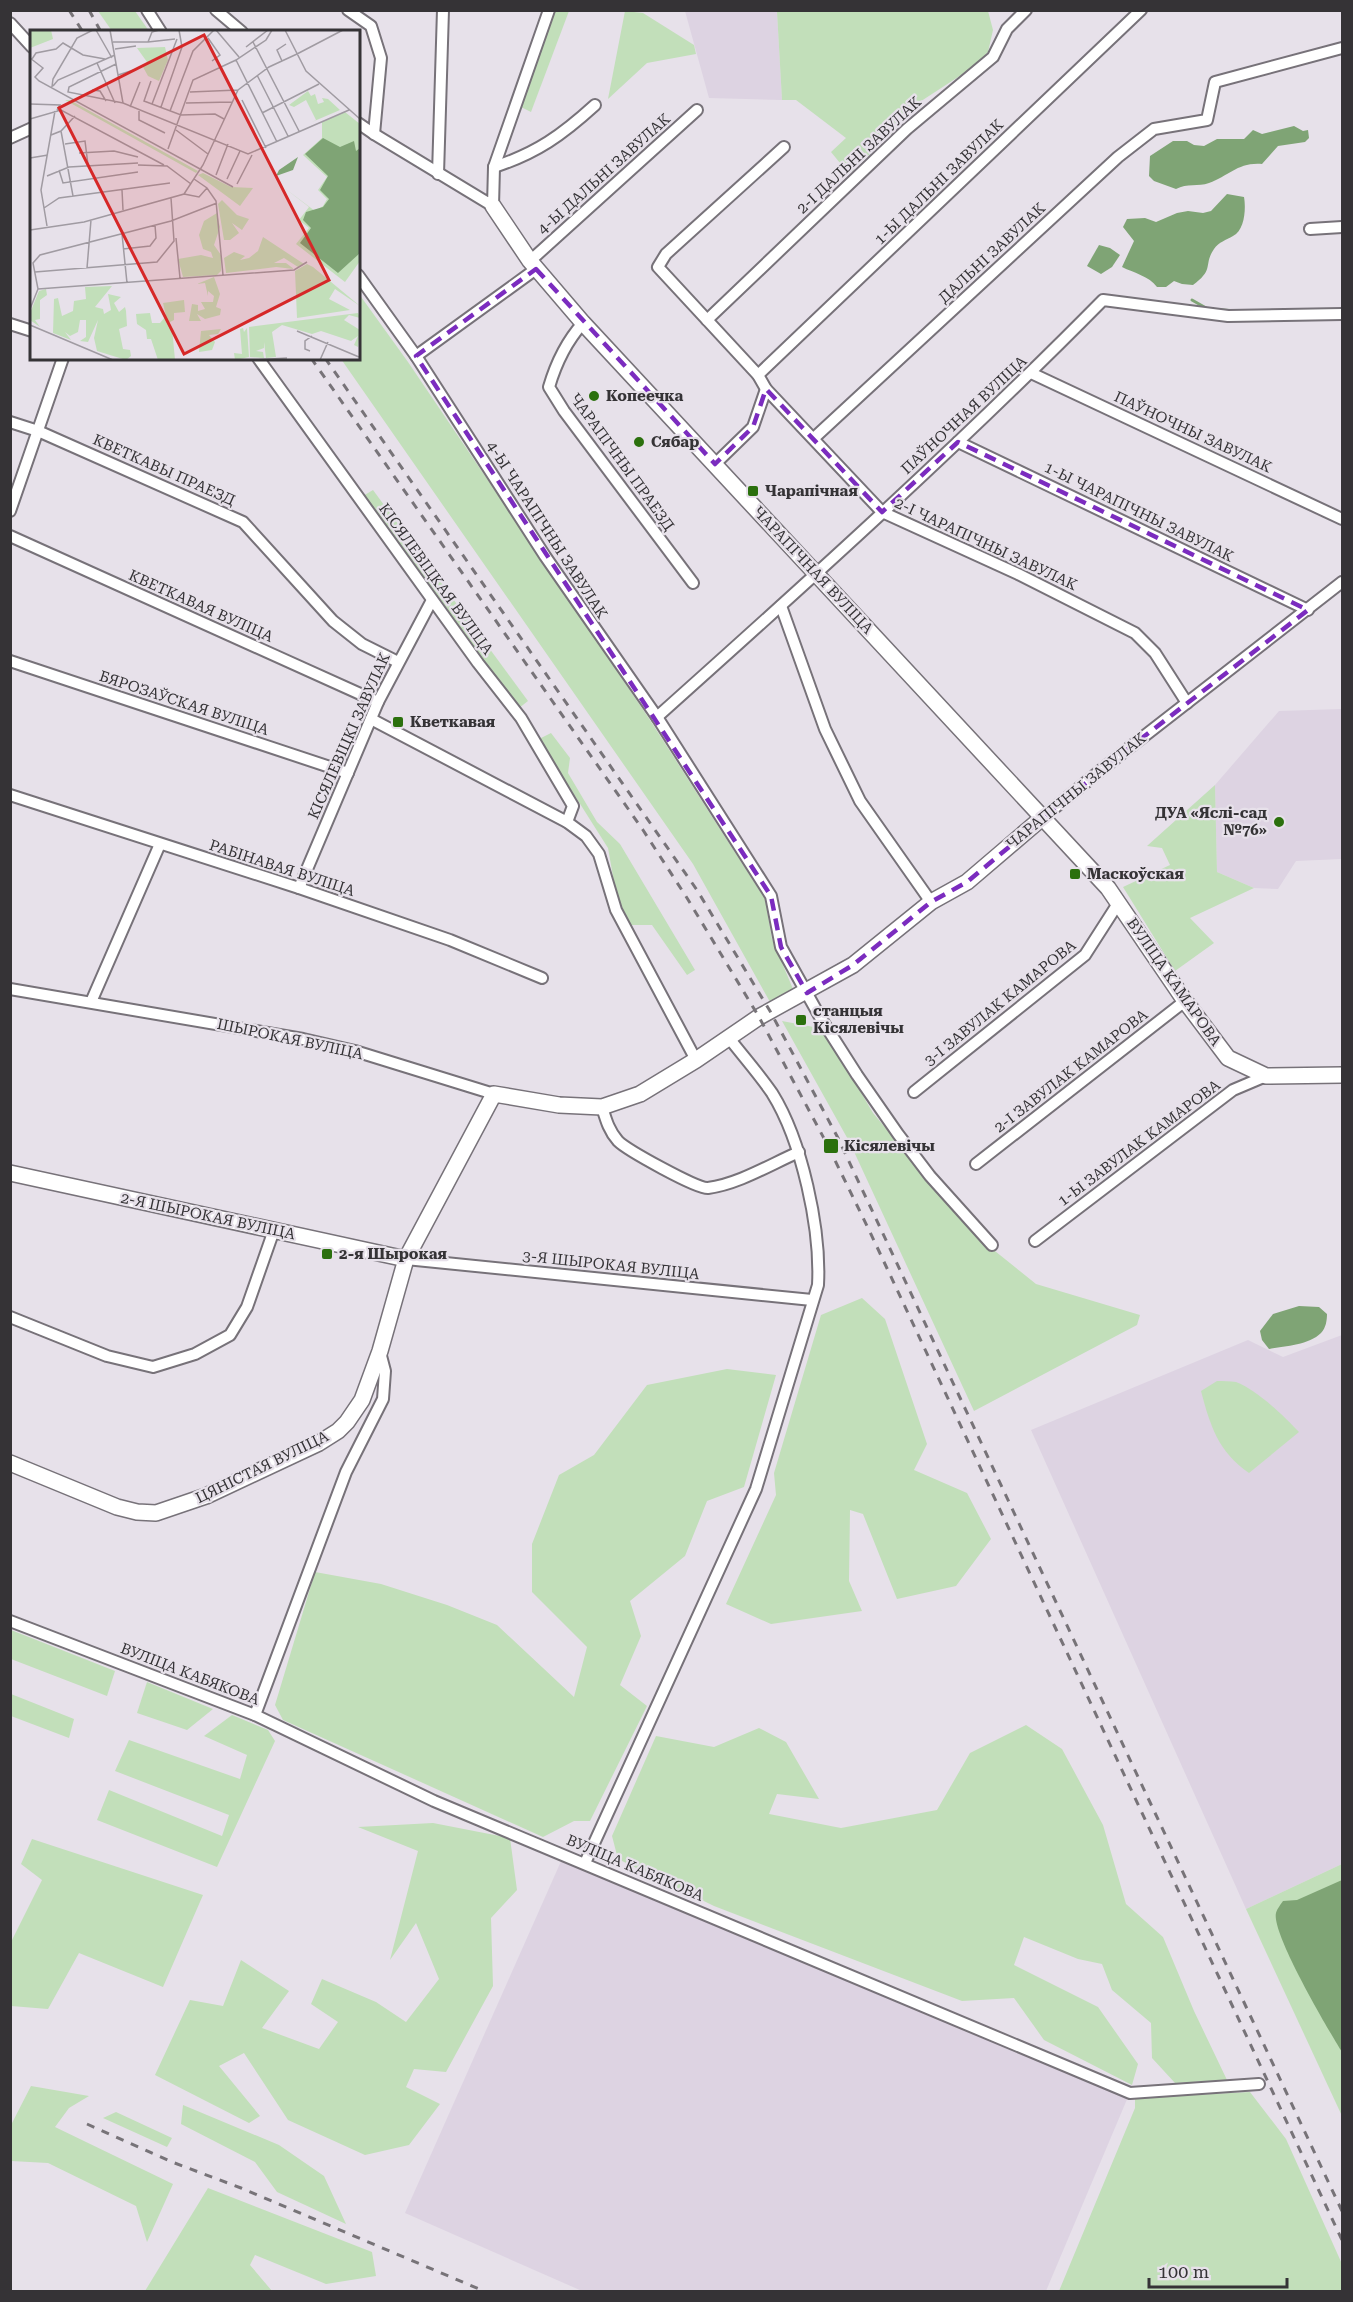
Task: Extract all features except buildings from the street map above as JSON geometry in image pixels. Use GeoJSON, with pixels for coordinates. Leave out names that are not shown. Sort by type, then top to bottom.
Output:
{"type":"FeatureCollection","features":[{"type":"Feature","properties":{"kind":"street"},"geometry":{"type":"LineString","coordinates":[[147,10],[160,30]]}},
{"type":"Feature","properties":{"kind":"street"},"geometry":{"type":"LineString","coordinates":[[216,10],[240,30]]}},
{"type":"Feature","properties":{"kind":"street"},"geometry":{"type":"LineString","coordinates":[[348,10],[370,26],[381,58],[374,134]]}},
{"type":"Feature","properties":{"kind":"street"},"geometry":{"type":"LineString","coordinates":[[438,174],[443,10]]}},
{"type":"Feature","properties":{"kind":"street"},"geometry":{"type":"LineString","coordinates":[[494,206],[494,167],[549,10]]}},
{"type":"Feature","properties":{"kind":"street","name":"2-І ДАЛЬНІ ЗАВУЛАК"},"geometry":{"type":"LineString","coordinates":[[707,320],[907,129],[993,57],[1007,29],[1026,10]]}},
{"type":"Feature","properties":{"kind":"street","name":"1-Ы ДАЛЬНІ ЗАВУЛАК"},"geometry":{"type":"LineString","coordinates":[[758,375],[1141,10]]}},
{"type":"Feature","properties":{"kind":"street"},"geometry":{"type":"LineString","coordinates":[[10,23],[30,45]]}},
{"type":"Feature","properties":{"kind":"street","name":"ДАЛЬНІ ЗАВУЛАК"},"geometry":{"type":"LineString","coordinates":[[814,438],[1118,157],[1154,129],[1207,120],[1215,82],[1342,48]]}},
{"type":"Feature","properties":{"kind":"street"},"geometry":{"type":"LineString","coordinates":[[494,167],[523,158],[568,129],[595,105]]}},
{"type":"Feature","properties":{"kind":"street","name":"4-Ы ДАЛЬНІ ЗАВУЛАК"},"geometry":{"type":"LineString","coordinates":[[533,265],[698,110]]}},
{"type":"Feature","properties":{"kind":"street","name":"ЧАРАПІЧНАЯ ВУЛІЦА"},"geometry":{"type":"LineString","coordinates":[[360,124],[438,174],[494,206],[533,265],[583,324],[1042,818]]}},
{"type":"Feature","properties":{"kind":"street"},"geometry":{"type":"LineString","coordinates":[[10,138],[30,129]]}},
{"type":"Feature","properties":{"kind":"street","name":"2-І ЧАРАПІЧНЫ ЗАВУЛАК"},"geometry":{"type":"LineString","coordinates":[[784,147],[666,254],[658,267],[758,375],[766,389],[882,512],[1018,573],[1135,633],[1155,653],[1187,703]]}},
{"type":"Feature","properties":{"kind":"street"},"geometry":{"type":"LineString","coordinates":[[1310,229],[1342,227]]}},
{"type":"Feature","properties":{"kind":"street"},"geometry":{"type":"LineString","coordinates":[[416,356],[533,265]]}},
{"type":"Feature","properties":{"kind":"street","name":"4-Ы ЧАРАПІЧНЫ ЗАВУЛАК"},"geometry":{"type":"LineString","coordinates":[[360,278],[416,356],[545,556],[657,717],[771,896],[781,947],[857,1075],[930,1176],[992,1245]]}},
{"type":"Feature","properties":{"kind":"street","name":"ПАЎНОЧНАЯ ВУЛІЦА"},"geometry":{"type":"LineString","coordinates":[[816,574],[1031,373],[1103,300],[1228,316],[1342,314]]}},
{"type":"Feature","properties":{"kind":"street"},"geometry":{"type":"LineString","coordinates":[[10,324],[30,330]]}},
{"type":"Feature","properties":{"kind":"street","name":"ЧАРАПІЧНЫ ПРАЕЗД"},"geometry":{"type":"LineString","coordinates":[[583,324],[565,348],[555,367],[549,387],[564,411],[693,583]]}},
{"type":"Feature","properties":{"kind":"street"},"geometry":{"type":"LineString","coordinates":[[10,510],[62,360]]}},
{"type":"Feature","properties":{"kind":"street","name":"КІСЯЛЕВІЦКАЯ ВУЛІЦА"},"geometry":{"type":"LineString","coordinates":[[259,360],[432,600],[521,718],[573,806],[567,822]]}},
{"type":"Feature","properties":{"kind":"street","name":"ПАЎНОЧНЫ ЗАВУЛАК"},"geometry":{"type":"LineString","coordinates":[[1031,373],[1342,519]]}},
{"type":"Feature","properties":{"kind":"street"},"geometry":{"type":"LineString","coordinates":[[715,464],[753,427],[766,389]]}},
{"type":"Feature","properties":{"kind":"street","name":"КВЕТКАВЫ ПРАЕЗД"},"geometry":{"type":"LineString","coordinates":[[10,422],[38,431],[243,522],[333,621],[362,644],[398,662]]}},
{"type":"Feature","properties":{"kind":"street","name":"1-Ы ЧАРАПІЧНЫ ЗАВУЛАК"},"geometry":{"type":"LineString","coordinates":[[958,442],[1308,610]]}},
{"type":"Feature","properties":{"kind":"street","name":"КВЕТКАВАЯ ВУЛІЦА"},"geometry":{"type":"LineString","coordinates":[[10,536],[378,702]]}},
{"type":"Feature","properties":{"kind":"street"},"geometry":{"type":"LineString","coordinates":[[657,717],[816,574]]}},
{"type":"Feature","properties":{"kind":"street","name":"ЧАРАПІЧНЫ ЗАВУЛАК"},"geometry":{"type":"LineString","coordinates":[[807,993],[853,965],[931,902],[968,882],[1042,818],[1342,582]]}},
{"type":"Feature","properties":{"kind":"street","name":"КІСЯЛЕВІЦКІ ЗАВУЛАК"},"geometry":{"type":"LineString","coordinates":[[299,888],[378,702],[432,600]]}},
{"type":"Feature","properties":{"kind":"street"},"geometry":{"type":"LineString","coordinates":[[781,606],[825,729],[860,801],[931,902]]}},
{"type":"Feature","properties":{"kind":"street","name":"БЯРОЗАЎСКАЯ ВУЛІЦА"},"geometry":{"type":"LineString","coordinates":[[10,661],[348,772]]}},
{"type":"Feature","properties":{"kind":"street"},"geometry":{"type":"LineString","coordinates":[[371,719],[567,822],[586,836],[599,854],[616,910],[696,1060]]}},
{"type":"Feature","properties":{"kind":"street","name":"РАБІНАВАЯ ВУЛІЦА"},"geometry":{"type":"LineString","coordinates":[[10,795],[299,888],[450,940],[542,978]]}},
{"type":"Feature","properties":{"kind":"street","name":"ВУЛІЦА КАМАРОВА"},"geometry":{"type":"LineString","coordinates":[[1042,818],[1119,902],[1185,1001],[1228,1058],[1266,1076],[1342,1075]]}},
{"type":"Feature","properties":{"kind":"street"},"geometry":{"type":"LineString","coordinates":[[90,1002],[160,844]]}},
{"type":"Feature","properties":{"kind":"street","name":"3-І ЗАВУЛАК КАМАРОВА"},"geometry":{"type":"LineString","coordinates":[[914,1092],[1085,955],[1119,902]]}},
{"type":"Feature","properties":{"kind":"street","name":"ШЫРОКАЯ ВУЛІЦА"},"geometry":{"type":"LineString","coordinates":[[10,989],[303,1039],[356,1051],[494,1094],[559,1105],[602,1107],[640,1094],[764,1014],[807,993]]}},
{"type":"Feature","properties":{"kind":"street","name":"2-І ЗАВУЛАК КАМАРОВА"},"geometry":{"type":"LineString","coordinates":[[976,1164],[1185,1001]]}},
{"type":"Feature","properties":{"kind":"street"},"geometry":{"type":"LineString","coordinates":[[585,1863],[756,1489],[818,1285],[816,1228],[799,1152],[772,1095],[729,1038]]}},
{"type":"Feature","properties":{"kind":"street","name":"1-Ы ЗАВУЛАК КАМАРОВА"},"geometry":{"type":"LineString","coordinates":[[1035,1242],[1233,1090],[1266,1076]]}},
{"type":"Feature","properties":{"kind":"street","name":"ЦЯНІСТАЯ ВУЛІЦА"},"geometry":{"type":"LineString","coordinates":[[10,1463],[117,1507],[137,1512],[156,1513],[179,1506],[319,1443],[338,1431],[362,1400],[380,1352],[406,1259],[494,1094]]}},
{"type":"Feature","properties":{"kind":"street"},"geometry":{"type":"LineString","coordinates":[[602,1107],[610,1130],[620,1143],[648,1161],[704,1188],[720,1185],[799,1152]]}},
{"type":"Feature","properties":{"kind":"street","name":"2-Я ШЫРОКАЯ ВУЛІЦА"},"geometry":{"type":"LineString","coordinates":[[10,1173],[406,1259]]}},
{"type":"Feature","properties":{"kind":"street"},"geometry":{"type":"LineString","coordinates":[[10,1317],[107,1356],[153,1367],[184,1357],[230,1335],[247,1307],[274,1230]]}},
{"type":"Feature","properties":{"kind":"street","name":"3-Я ШЫРОКАЯ ВУЛІЦА"},"geometry":{"type":"LineString","coordinates":[[406,1259],[812,1300]]}},
{"type":"Feature","properties":{"kind":"street"},"geometry":{"type":"LineString","coordinates":[[255,1715],[346,1472],[382,1399],[386,1371],[380,1352]]}},
{"type":"Feature","properties":{"kind":"street","name":"ВУЛІЦА КАБЯКОВА"},"geometry":{"type":"LineString","coordinates":[[10,1620],[255,1715],[434,1801],[1130,2093],[1259,2084]]}},
{"type":"Feature","properties":{"kind":"highlighted area"},"geometry":{"type":"Polygon","coordinates":[[[536,269],[715,464],[753,427],[766,389],[882,512],[958,442],[1308,610],[1111,762],[967,882],[931,902],[853,965],[807,993],[781,947],[771,896],[416,356],[536,269]]]}},
{"type":"Feature","properties":{"kind":"shaded area"},"geometry":{"type":"Polygon","coordinates":[[[781,10],[988,11],[993,30],[988,52],[975,66],[912,107],[892,133],[849,174],[831,152],[846,138],[796,100],[782,100],[777,12],[781,10]]]}},
{"type":"Feature","properties":{"kind":"shaded area"},"geometry":{"type":"Polygon","coordinates":[[[98,11],[135,11],[148,30],[111,30],[98,11]]]}},
{"type":"Feature","properties":{"kind":"shaded area"},"geometry":{"type":"Polygon","coordinates":[[[555,11],[569,11],[531,112],[521,107],[555,11]]]}},
{"type":"Feature","properties":{"kind":"shaded area"},"geometry":{"type":"Polygon","coordinates":[[[625,11],[643,13],[694,45],[696,54],[647,63],[608,99],[625,11]]]}},
{"type":"Feature","properties":{"kind":"shaded area"},"geometry":{"type":"Polygon","coordinates":[[[685,11],[781,11],[777,12],[782,100],[709,98],[685,11]]]}},
{"type":"Feature","properties":{"kind":"shaded area"},"geometry":{"type":"Polygon","coordinates":[[[1294,126],[1303,131],[1308,130],[1309,138],[1305,142],[1278,146],[1262,164],[1240,167],[1209,183],[1176,189],[1154,181],[1149,176],[1150,156],[1173,141],[1187,141],[1194,145],[1204,146],[1217,139],[1244,139],[1253,130],[1262,134],[1294,126]]]}},
{"type":"Feature","properties":{"kind":"shaded area"},"geometry":{"type":"Polygon","coordinates":[[[1227,194],[1244,197],[1245,213],[1242,224],[1237,233],[1214,249],[1204,275],[1193,285],[1174,281],[1166,287],[1157,287],[1146,277],[1122,267],[1134,241],[1123,227],[1127,219],[1145,218],[1156,222],[1177,213],[1211,211],[1227,194]]]}},
{"type":"Feature","properties":{"kind":"shaded area"},"geometry":{"type":"Polygon","coordinates":[[[1099,245],[1110,248],[1120,255],[1112,267],[1101,274],[1087,266],[1099,245]]]}},
{"type":"Feature","properties":{"kind":"shaded area"},"geometry":{"type":"Polygon","coordinates":[[[360,295],[408,362],[648,717],[765,899],[772,939],[793,989],[770,1002],[693,864],[342,360],[360,360],[360,295]]]}},
{"type":"Feature","properties":{"kind":"shaded area"},"geometry":{"type":"Polygon","coordinates":[[[373,490],[528,701],[519,708],[363,496],[373,490]]]}},
{"type":"Feature","properties":{"kind":"shaded area","name":"ДУА «Яслі-сад №76»"},"geometry":{"type":"Polygon","coordinates":[[[1342,709],[1342,859],[1296,861],[1278,889],[1254,888],[1217,872],[1215,785],[1279,711],[1342,709]]]}},
{"type":"Feature","properties":{"kind":"shaded area"},"geometry":{"type":"Polygon","coordinates":[[[551,733],[570,758],[568,773],[597,822],[620,844],[695,970],[687,975],[652,925],[630,925],[617,899],[608,848],[539,739],[551,733]]]}},
{"type":"Feature","properties":{"kind":"shaded area"},"geometry":{"type":"Polygon","coordinates":[[[1215,785],[1217,872],[1254,888],[1190,918],[1214,943],[1175,971],[1123,887],[1170,865],[1162,848],[1147,846],[1215,785]]]}},
{"type":"Feature","properties":{"kind":"shaded area"},"geometry":{"type":"Polygon","coordinates":[[[782,1021],[824,1029],[873,1113],[975,1235],[1036,1284],[1140,1315],[1137,1325],[974,1411],[850,1143],[782,1021]]]}},
{"type":"Feature","properties":{"kind":"shaded area"},"geometry":{"type":"Polygon","coordinates":[[[862,1298],[885,1319],[927,1444],[914,1470],[967,1493],[991,1539],[956,1586],[897,1599],[863,1514],[850,1510],[849,1581],[862,1611],[771,1624],[726,1604],[776,1495],[774,1473],[821,1315],[862,1298]]]}},
{"type":"Feature","properties":{"kind":"shaded area"},"geometry":{"type":"Polygon","coordinates":[[[1299,1306],[1319,1307],[1327,1314],[1323,1331],[1303,1343],[1269,1349],[1262,1340],[1260,1331],[1273,1314],[1299,1306]]]}},
{"type":"Feature","properties":{"kind":"shaded area"},"geometry":{"type":"Polygon","coordinates":[[[1342,1335],[1342,1864],[1246,1909],[1031,1430],[1248,1340],[1283,1357],[1342,1335]]]}},
{"type":"Feature","properties":{"kind":"shaded area"},"geometry":{"type":"Polygon","coordinates":[[[727,1369],[776,1375],[744,1487],[707,1501],[685,1556],[630,1601],[641,1636],[620,1685],[647,1706],[590,1821],[574,1821],[543,1837],[283,1720],[275,1705],[315,1572],[381,1584],[447,1605],[497,1625],[574,1697],[587,1647],[532,1592],[532,1544],[559,1475],[594,1455],[647,1385],[727,1369]]]}},
{"type":"Feature","properties":{"kind":"shaded area"},"geometry":{"type":"Polygon","coordinates":[[[1217,1381],[1236,1382],[1253,1391],[1299,1432],[1249,1473],[1238,1465],[1223,1447],[1208,1415],[1201,1391],[1217,1381]]]}},
{"type":"Feature","properties":{"kind":"shaded area"},"geometry":{"type":"Polygon","coordinates":[[[11,1630],[115,1671],[107,1696],[11,1659],[11,1630]]]}},
{"type":"Feature","properties":{"kind":"shaded area"},"geometry":{"type":"Polygon","coordinates":[[[147,1682],[213,1709],[187,1730],[137,1713],[147,1682]]]}},
{"type":"Feature","properties":{"kind":"shaded area"},"geometry":{"type":"Polygon","coordinates":[[[11,1694],[74,1719],[69,1738],[11,1716],[11,1694]]]}},
{"type":"Feature","properties":{"kind":"shaded area"},"geometry":{"type":"Polygon","coordinates":[[[232,1715],[268,1730],[275,1741],[217,1867],[97,1820],[109,1790],[222,1836],[229,1815],[115,1771],[129,1740],[240,1779],[247,1755],[204,1736],[232,1715]]]}},
{"type":"Feature","properties":{"kind":"shaded area"},"geometry":{"type":"Polygon","coordinates":[[[1026,1725],[1062,1749],[1103,1825],[1126,1904],[1163,1937],[1194,2011],[1227,2080],[1175,2083],[1152,2058],[1151,2023],[1112,1990],[1102,1964],[1078,1959],[1024,1937],[1014,1965],[1098,2007],[1138,2064],[1132,2085],[1044,2040],[1014,1998],[962,2001],[714,1906],[618,1859],[612,1836],[656,1736],[714,1747],[759,1728],[786,1742],[819,1799],[777,1794],[769,1814],[841,1828],[937,1810],[970,1753],[1026,1725]]]}},
{"type":"Feature","properties":{"kind":"shaded area"},"geometry":{"type":"Polygon","coordinates":[[[433,1823],[510,1838],[517,1890],[491,1918],[493,1986],[446,2072],[414,2069],[406,2087],[440,2104],[409,2145],[365,2155],[288,2120],[244,2053],[219,2066],[260,2116],[249,2123],[155,2075],[190,2000],[223,2006],[241,1960],[289,1991],[262,2028],[319,2049],[338,2022],[311,2004],[322,1979],[376,2002],[406,2022],[439,1979],[416,1923],[390,1960],[418,1851],[358,1827],[433,1823]]]}},
{"type":"Feature","properties":{"kind":"shaded area"},"geometry":{"type":"Polygon","coordinates":[[[32,1839],[203,1895],[163,1987],[79,1953],[48,2009],[11,2006],[11,1942],[42,1880],[21,1864],[32,1839]]]}},
{"type":"Feature","properties":{"kind":"shaded area"},"geometry":{"type":"Polygon","coordinates":[[[562,1859],[1128,2097],[1046,2291],[582,2291],[405,2213],[562,1859]]]}},
{"type":"Feature","properties":{"kind":"shaded area"},"geometry":{"type":"Polygon","coordinates":[[[1342,1864],[1342,2116],[1246,1909],[1342,1864]]]}},
{"type":"Feature","properties":{"kind":"shaded area"},"geometry":{"type":"Polygon","coordinates":[[[1342,1880],[1342,2052],[1291,1960],[1282,1940],[1276,1913],[1283,1901],[1297,1900],[1342,1880]]]}},
{"type":"Feature","properties":{"kind":"shaded area"},"geometry":{"type":"Polygon","coordinates":[[[31,2086],[89,2096],[69,2108],[55,2127],[173,2184],[147,2242],[136,2206],[48,2163],[11,2161],[11,2125],[31,2086]]]}},
{"type":"Feature","properties":{"kind":"shaded area"},"geometry":{"type":"Polygon","coordinates":[[[1250,2092],[1286,2139],[1342,2264],[1342,2291],[1059,2291],[1135,2108],[1135,2098],[1250,2092]]]}},
{"type":"Feature","properties":{"kind":"shaded area"},"geometry":{"type":"Polygon","coordinates":[[[183,2105],[279,2145],[324,2176],[346,2224],[277,2192],[255,2162],[181,2124],[183,2105]]]}},
{"type":"Feature","properties":{"kind":"shaded area"},"geometry":{"type":"Polygon","coordinates":[[[116,2112],[172,2138],[167,2147],[103,2118],[116,2112]]]}},
{"type":"Feature","properties":{"kind":"shaded area"},"geometry":{"type":"Polygon","coordinates":[[[208,2188],[372,2252],[376,2276],[326,2284],[255,2255],[250,2265],[272,2291],[145,2291],[208,2188]]]}},
{"type":"Feature","properties":{"kind":"waterway"},"geometry":{"type":"LineString","coordinates":[[1192,300],[1206,308]]}},
{"type":"Feature","properties":{"kind":"waterway"},"geometry":{"type":"LineString","coordinates":[[1221,310],[1239,311]]}},
{"type":"Feature","properties":{"kind":"railway"},"geometry":{"type":"LineString","coordinates":[[69,10],[82,30]]}},
{"type":"Feature","properties":{"kind":"railway"},"geometry":{"type":"LineString","coordinates":[[89,10],[100,30]]}},
{"type":"Feature","properties":{"kind":"railway"},"geometry":{"type":"LineString","coordinates":[[312,360],[643,830],[759,1017],[827,1144],[870,1232],[1342,2240]]}},
{"type":"Feature","properties":{"kind":"railway"},"geometry":{"type":"LineString","coordinates":[[326,360],[697,890],[770,1011],[838,1138],[1342,2211]]}},
{"type":"Feature","properties":{"kind":"railway"},"geometry":{"type":"LineString","coordinates":[[87,2124],[172,2162],[241,2188],[486,2292]]}},
{"type":"Feature","properties":{"kind":"place","name":"Копеечка"},"geometry":{"type":"Point","coordinates":[594,396]}},
{"type":"Feature","properties":{"kind":"place","name":"Сябар"},"geometry":{"type":"Point","coordinates":[639,442]}},
{"type":"Feature","properties":{"kind":"place","name":"Чарапічная"},"geometry":{"type":"Point","coordinates":[753,491]}},
{"type":"Feature","properties":{"kind":"place","name":"Кветкавая"},"geometry":{"type":"Point","coordinates":[398,722]}},
{"type":"Feature","properties":{"kind":"place","name":"ДУА «Яслі-сад №76»"},"geometry":{"type":"Point","coordinates":[1279,822]}},
{"type":"Feature","properties":{"kind":"place","name":"Маскоўская"},"geometry":{"type":"Point","coordinates":[1075,874]}},
{"type":"Feature","properties":{"kind":"place","name":"станцыя Кісялевічы"},"geometry":{"type":"Point","coordinates":[801,1020]}},
{"type":"Feature","properties":{"kind":"place","name":"Кісялевічы"},"geometry":{"type":"Point","coordinates":[831,1146]}},
{"type":"Feature","properties":{"kind":"place","name":"2-я Шырокая"},"geometry":{"type":"Point","coordinates":[327,1254]}}]}
